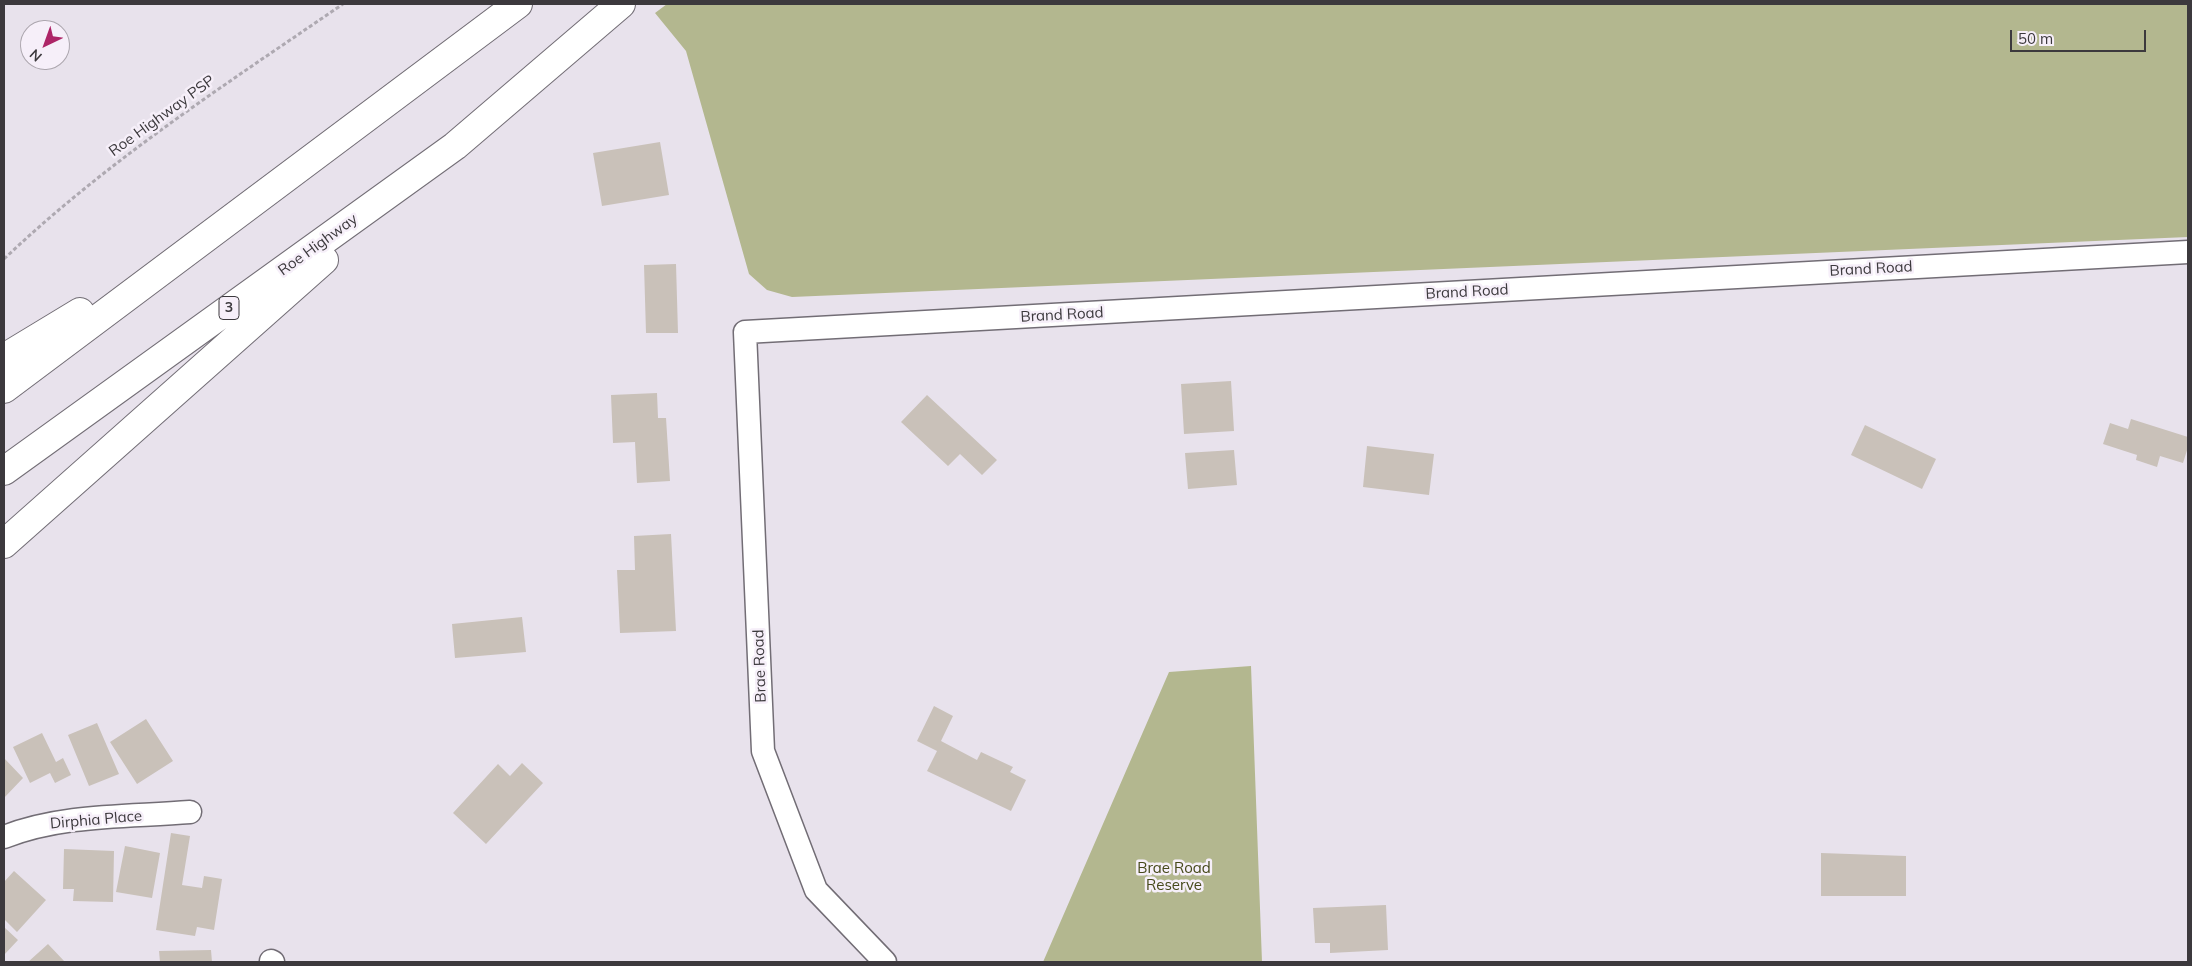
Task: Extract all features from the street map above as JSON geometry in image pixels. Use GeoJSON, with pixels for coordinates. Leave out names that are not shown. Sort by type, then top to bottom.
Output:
{"type":"FeatureCollection","features":[{"type":"Feature","properties":{"kind":"highway"},"geometry":{"type":"LineString","coordinates":[[4,389],[518,4]]}},
{"type":"Feature","properties":{"kind":"highway","name":"Roe Highway"},"geometry":{"type":"LineString","coordinates":[[4,471],[455,146],[621,4]]}},
{"type":"Feature","properties":{"kind":"highway"},"geometry":{"type":"LineString","coordinates":[[4,544],[256,319],[455,146]]}},
{"type":"Feature","properties":{"kind":"highway"},"geometry":{"type":"LineString","coordinates":[[4,358],[198,242]]}},
{"type":"Feature","properties":{"kind":"street","name":"Brand Road"},"geometry":{"type":"LineString","coordinates":[[745,332],[2188,252]]}},
{"type":"Feature","properties":{"kind":"street","name":"Brae Road"},"geometry":{"type":"LineString","coordinates":[[745,332],[763,751],[816,890],[885,962]]}},
{"type":"Feature","properties":{"kind":"street","name":"Dirphia Place"},"geometry":{"type":"LineString","coordinates":[[4,836],[35,826],[68,821],[190,812]]}},
{"type":"Feature","properties":{"kind":"path","name":"Roe Highway PSP"},"geometry":{"type":"LineString","coordinates":[[4,259],[64,206],[159,129],[343,4]]}},
{"type":"Feature","properties":{"kind":"green space"},"geometry":{"type":"Polygon","coordinates":[[[667,4],[2188,4],[2188,237],[792,297],[767,290],[749,274],[686,51],[655,13],[667,4]]]}},
{"type":"Feature","properties":{"kind":"green space","name":"Brae Road Reserve"},"geometry":{"type":"Polygon","coordinates":[[[1251,666],[1262,962],[1043,962],[1169,672],[1251,666]]]}},
{"type":"Feature","properties":{"kind":"building"},"geometry":{"type":"Polygon","coordinates":[[[660,142],[669,195],[602,206],[593,153],[660,142]]]}},
{"type":"Feature","properties":{"kind":"building"},"geometry":{"type":"Polygon","coordinates":[[[676,264],[678,333],[646,333],[644,265],[676,264]]]}},
{"type":"Feature","properties":{"kind":"building"},"geometry":{"type":"Polygon","coordinates":[[[1231,381],[1234,431],[1184,434],[1181,384],[1231,381]]]}},
{"type":"Feature","properties":{"kind":"building"},"geometry":{"type":"Polygon","coordinates":[[[657,393],[658,418],[666,418],[670,481],[637,483],[635,442],[613,443],[611,395],[657,393]]]}},
{"type":"Feature","properties":{"kind":"building"},"geometry":{"type":"Polygon","coordinates":[[[927,395],[997,460],[982,475],[960,454],[948,466],[901,422],[927,395]]]}},
{"type":"Feature","properties":{"kind":"building"},"geometry":{"type":"Polygon","coordinates":[[[2131,419],[2188,437],[2188,447],[2183,463],[2160,456],[2157,467],[2136,460],[2137,455],[2103,444],[2110,423],[2128,429],[2131,419]]]}},
{"type":"Feature","properties":{"kind":"building"},"geometry":{"type":"Polygon","coordinates":[[[1865,425],[1936,459],[1922,489],[1851,455],[1865,425]]]}},
{"type":"Feature","properties":{"kind":"building"},"geometry":{"type":"Polygon","coordinates":[[[1367,446],[1434,454],[1429,495],[1363,487],[1367,446]]]}},
{"type":"Feature","properties":{"kind":"building"},"geometry":{"type":"Polygon","coordinates":[[[1234,450],[1237,485],[1188,489],[1185,453],[1234,450]]]}},
{"type":"Feature","properties":{"kind":"building"},"geometry":{"type":"Polygon","coordinates":[[[671,534],[676,631],[620,633],[617,570],[635,570],[634,536],[671,534]]]}},
{"type":"Feature","properties":{"kind":"building"},"geometry":{"type":"Polygon","coordinates":[[[522,617],[526,652],[455,658],[452,624],[522,617]]]}},
{"type":"Feature","properties":{"kind":"building"},"geometry":{"type":"Polygon","coordinates":[[[934,706],[953,716],[941,741],[977,760],[981,752],[1013,767],[1010,772],[1026,780],[1011,811],[927,771],[937,751],[917,741],[934,706]]]}},
{"type":"Feature","properties":{"kind":"building"},"geometry":{"type":"Polygon","coordinates":[[[146,719],[173,761],[137,784],[110,742],[146,719]]]}},
{"type":"Feature","properties":{"kind":"building"},"geometry":{"type":"Polygon","coordinates":[[[97,723],[119,774],[89,786],[68,735],[97,723]]]}},
{"type":"Feature","properties":{"kind":"building"},"geometry":{"type":"Polygon","coordinates":[[[42,733],[56,762],[63,758],[71,775],[55,783],[50,773],[30,783],[13,747],[42,733]]]}},
{"type":"Feature","properties":{"kind":"building"},"geometry":{"type":"Polygon","coordinates":[[[4,758],[23,778],[4,798],[4,758]]]}},
{"type":"Feature","properties":{"kind":"building"},"geometry":{"type":"Polygon","coordinates":[[[522,763],[543,783],[486,844],[453,813],[498,764],[510,776],[522,763]]]}},
{"type":"Feature","properties":{"kind":"building"},"geometry":{"type":"Polygon","coordinates":[[[171,833],[190,836],[182,885],[202,888],[204,876],[222,879],[214,930],[197,927],[195,936],[156,930],[171,833]]]}},
{"type":"Feature","properties":{"kind":"building"},"geometry":{"type":"Polygon","coordinates":[[[125,846],[160,853],[152,898],[116,892],[125,846]]]}},
{"type":"Feature","properties":{"kind":"building"},"geometry":{"type":"Polygon","coordinates":[[[64,849],[114,851],[113,902],[73,901],[74,889],[63,889],[64,849]]]}},
{"type":"Feature","properties":{"kind":"building"},"geometry":{"type":"Polygon","coordinates":[[[1821,853],[1906,856],[1906,896],[1821,896],[1821,853]]]}},
{"type":"Feature","properties":{"kind":"building"},"geometry":{"type":"Polygon","coordinates":[[[14,871],[46,900],[17,932],[4,919],[4,882],[14,871]]]}},
{"type":"Feature","properties":{"kind":"building"},"geometry":{"type":"Polygon","coordinates":[[[1386,905],[1388,950],[1330,953],[1330,943],[1315,943],[1313,908],[1386,905]]]}},
{"type":"Feature","properties":{"kind":"building"},"geometry":{"type":"Polygon","coordinates":[[[4,927],[18,940],[4,955],[4,927]]]}},
{"type":"Feature","properties":{"kind":"building"},"geometry":{"type":"Polygon","coordinates":[[[48,944],[65,962],[28,962],[48,944]]]}},
{"type":"Feature","properties":{"kind":"building"},"geometry":{"type":"Polygon","coordinates":[[[211,950],[212,962],[160,962],[159,951],[211,950]]]}}]}
